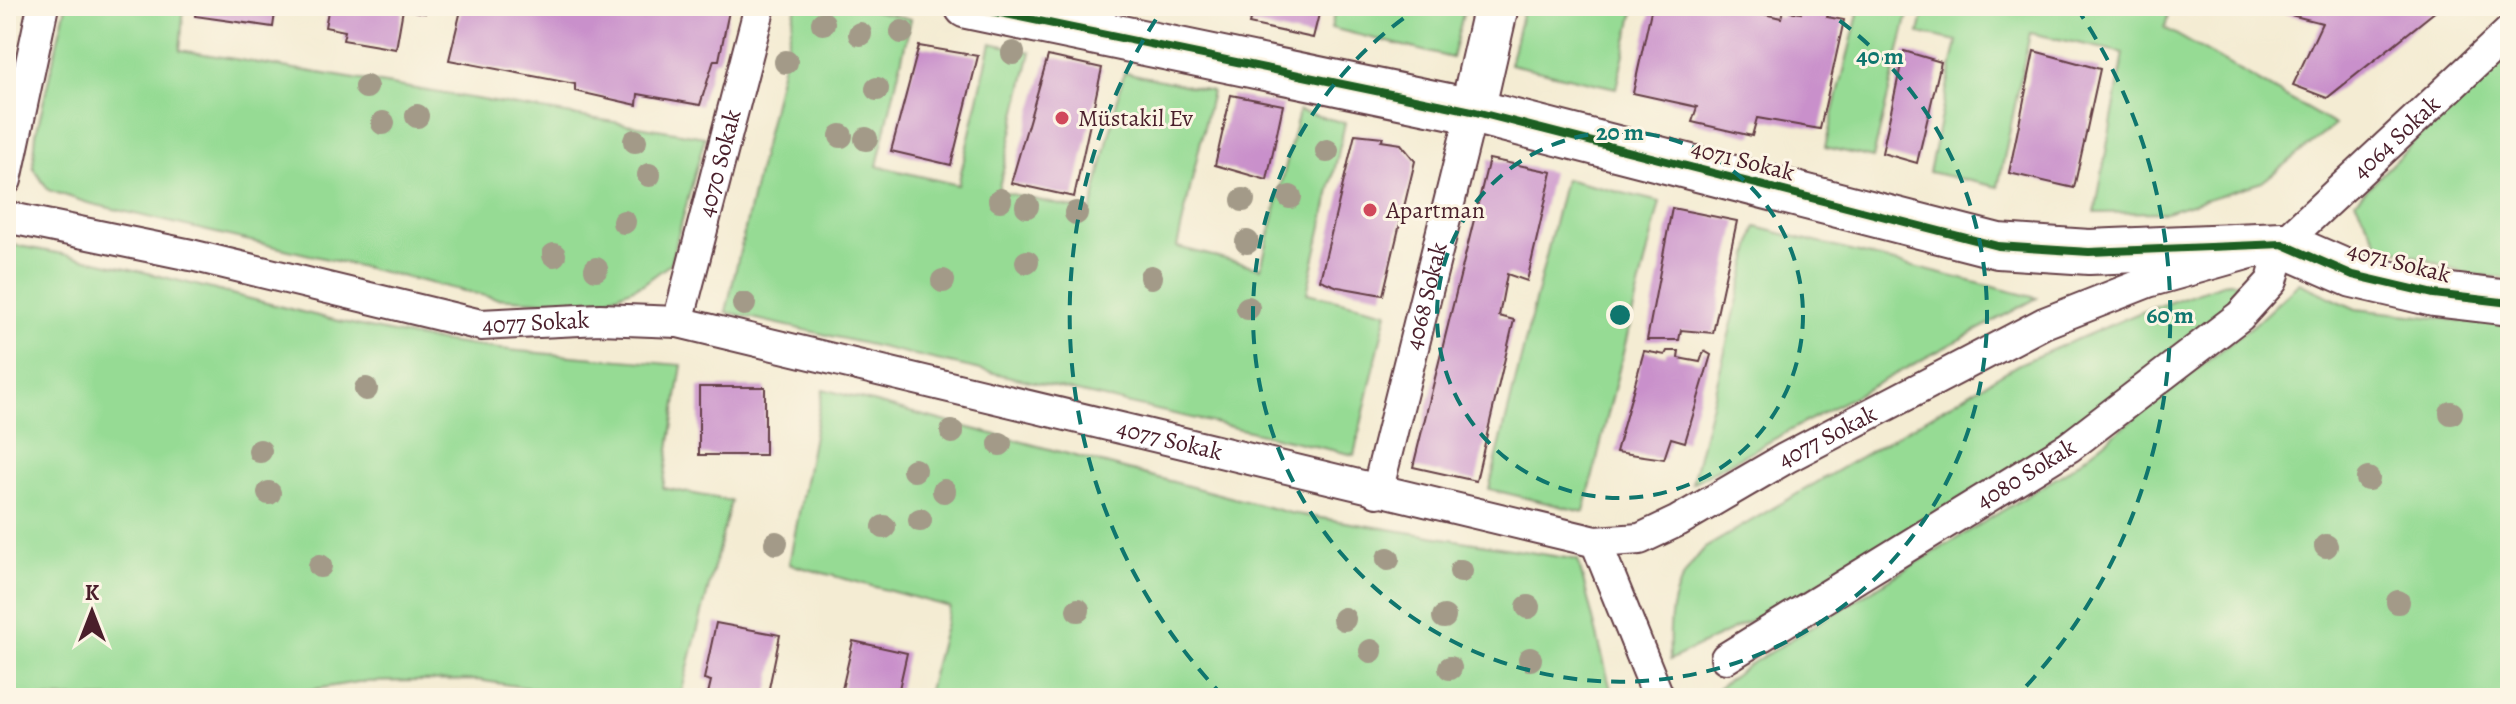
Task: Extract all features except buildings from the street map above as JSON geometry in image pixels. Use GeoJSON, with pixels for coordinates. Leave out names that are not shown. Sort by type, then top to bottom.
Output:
{"type":"FeatureCollection","features":[{"type":"Feature","properties":{"kind":"street","name":"4071 Sokak"},"geometry":{"type":"LineString","coordinates":[[967,6],[1472,111],[2020,250],[2089,252],[2282,244],[2353,275],[2434,294],[2510,303]]}},
{"type":"Feature","properties":{"kind":"street","name":"4068 Sokak"},"geometry":{"type":"LineString","coordinates":[[1472,111],[1496,6]]}},
{"type":"Feature","properties":{"kind":"lane"},"geometry":{"type":"LineString","coordinates":[[6,180],[43,6]]}},
{"type":"Feature","properties":{"kind":"lane","name":"4070 Sokak"},"geometry":{"type":"LineString","coordinates":[[678,322],[760,6]]}},
{"type":"Feature","properties":{"kind":"lane","name":"4064 Sokak"},"geometry":{"type":"LineString","coordinates":[[2282,244],[2510,31]]}},
{"type":"Feature","properties":{"kind":"lane","name":"4068 Sokak"},"geometry":{"type":"LineString","coordinates":[[1377,492],[1472,111]]}},
{"type":"Feature","properties":{"kind":"lane","name":"4077 Sokak"},"geometry":{"type":"LineString","coordinates":[[6,217],[191,255],[481,325],[600,319],[678,322],[1377,492],[1596,542],[1640,539],[1678,521],[1786,458],[2044,323],[2148,282],[2282,244]]}},
{"type":"Feature","properties":{"kind":"lane","name":"4080 Sokak"},"geometry":{"type":"LineString","coordinates":[[1726,658],[2069,447],[2240,316],[2272,281],[2282,244]]}},
{"type":"Feature","properties":{"kind":"lane"},"geometry":{"type":"LineString","coordinates":[[1596,542],[1659,698]]}},
{"type":"Feature","properties":{"kind":"green space"},"geometry":{"type":"Polygon","coordinates":[[[66,6],[184,6],[180,50],[705,137],[670,264],[643,284],[607,299],[557,302],[494,298],[88,203],[48,190],[33,167],[36,134],[66,6]]]}},
{"type":"Feature","properties":{"kind":"green space"},"geometry":{"type":"Polygon","coordinates":[[[796,6],[854,6],[911,19],[877,166],[958,185],[991,43],[1031,52],[998,191],[1091,212],[1124,72],[1212,91],[1177,247],[1261,268],[1299,111],[1345,123],[1307,293],[1387,312],[1354,455],[726,312],[796,6]]]}},
{"type":"Feature","properties":{"kind":"green space"},"geometry":{"type":"Polygon","coordinates":[[[1336,6],[1465,6],[1452,58],[1331,28],[1336,6]]]}},
{"type":"Feature","properties":{"kind":"green space"},"geometry":{"type":"Polygon","coordinates":[[[1524,6],[1635,6],[1616,88],[1510,64],[1524,6]]]}},
{"type":"Feature","properties":{"kind":"green space"},"geometry":{"type":"Polygon","coordinates":[[[1860,6],[1908,14],[1873,158],[1825,147],[1860,6]]]}},
{"type":"Feature","properties":{"kind":"green space"},"geometry":{"type":"Polygon","coordinates":[[[1925,6],[2170,6],[2165,28],[2335,125],[2262,182],[2166,212],[2095,213],[2124,53],[2030,33],[1998,187],[1929,172],[1957,41],[1919,33],[1925,6]]]}},
{"type":"Feature","properties":{"kind":"green space"},"geometry":{"type":"Polygon","coordinates":[[[2510,45],[2510,279],[2467,274],[2378,243],[2355,201],[2510,45]]]}},
{"type":"Feature","properties":{"kind":"green space"},"geometry":{"type":"Polygon","coordinates":[[[1565,179],[1660,202],[1584,512],[1489,489],[1565,179]]]}},
{"type":"Feature","properties":{"kind":"green space"},"geometry":{"type":"Polygon","coordinates":[[[1756,227],[2037,298],[1692,483],[1756,227]]]}},
{"type":"Feature","properties":{"kind":"green space"},"geometry":{"type":"Polygon","coordinates":[[[6,244],[144,272],[374,329],[450,343],[682,365],[663,488],[731,501],[680,698],[593,698],[478,680],[358,682],[260,698],[6,698],[6,244]]]}},
{"type":"Feature","properties":{"kind":"green space"},"geometry":{"type":"Polygon","coordinates":[[[2228,282],[2248,283],[2235,311],[2059,440],[1777,608],[1670,660],[1671,613],[1678,587],[1705,548],[2019,364],[2139,313],[2228,282]]]}},
{"type":"Feature","properties":{"kind":"green space"},"geometry":{"type":"Polygon","coordinates":[[[2299,283],[2356,309],[2510,326],[2510,698],[1705,698],[1749,665],[2066,472],[2256,323],[2299,283]]]}},
{"type":"Feature","properties":{"kind":"green space"},"geometry":{"type":"Polygon","coordinates":[[[823,389],[1290,513],[1578,560],[1613,698],[926,698],[950,607],[789,564],[823,389]]]}},
{"type":"Feature","properties":{"kind":"cycle path"},"geometry":{"type":"LineString","coordinates":[[967,6],[1472,111],[1998,246],[2089,252],[2282,244],[2353,275],[2434,294],[2510,303]]}},
{"type":"Feature","properties":{"kind":"place","name":"Müstakil Ev"},"geometry":{"type":"Point","coordinates":[1062,118]}},
{"type":"Feature","properties":{"kind":"place","name":"Apartman"},"geometry":{"type":"Point","coordinates":[1370,210]}}]}
